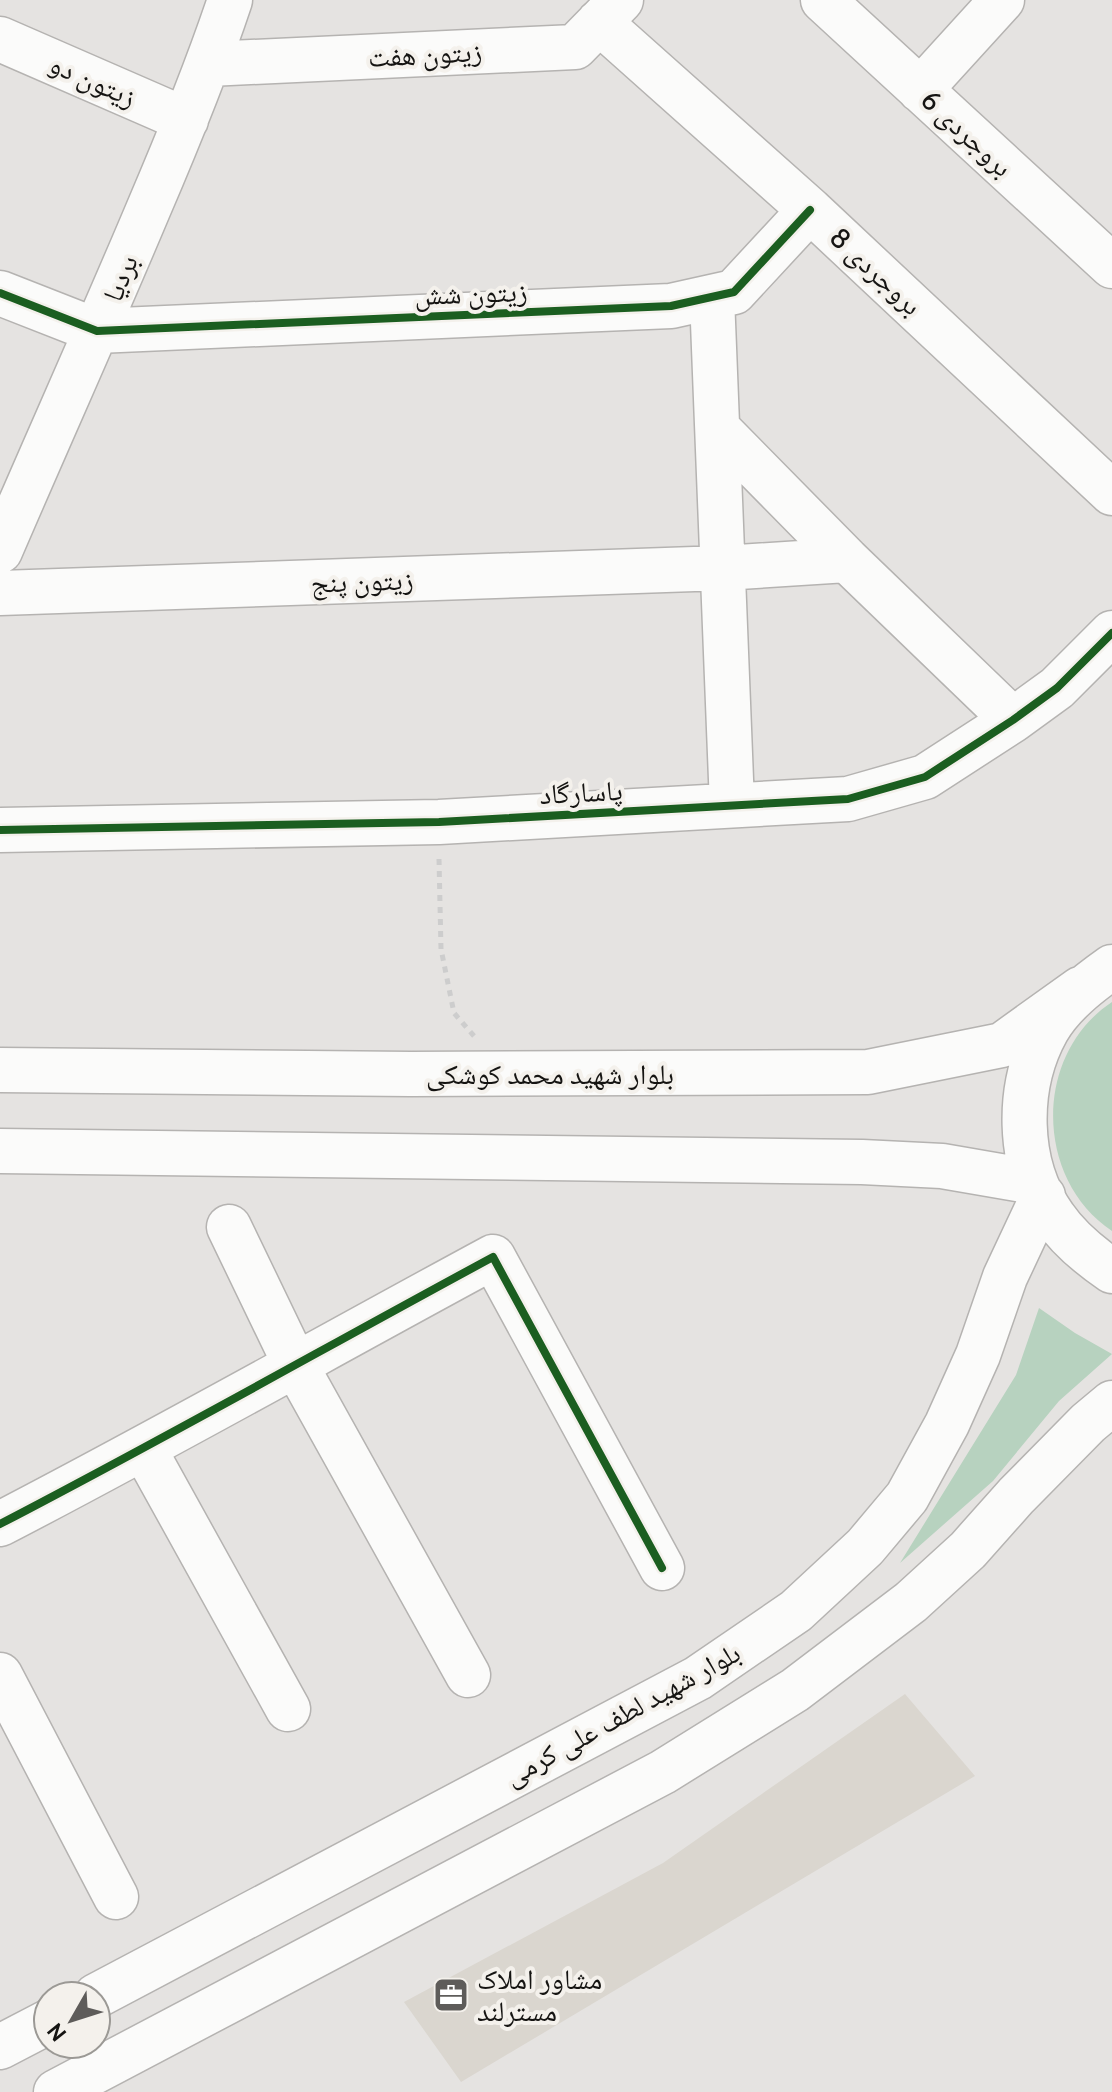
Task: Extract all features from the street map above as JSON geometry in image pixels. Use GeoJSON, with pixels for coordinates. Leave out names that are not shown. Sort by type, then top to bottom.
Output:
{"type":"FeatureCollection","features":[{"type":"Feature","properties":{"kind":"street","name":"بردیا"},"geometry":{"type":"LineString","coordinates":[[0,550],[186,120],[230,0]]}},
{"type":"Feature","properties":{"kind":"street","name":"بروجردی 6"},"geometry":{"type":"LineString","coordinates":[[823,0],[1112,266]]}},
{"type":"Feature","properties":{"kind":"street"},"geometry":{"type":"LineString","coordinates":[[920,90],[1002,0]]}},
{"type":"Feature","properties":{"kind":"street","name":"زیتون هفت"},"geometry":{"type":"LineString","coordinates":[[209,64],[575,47],[610,11]]}},
{"type":"Feature","properties":{"kind":"street","name":"بروجردی 8"},"geometry":{"type":"LineString","coordinates":[[610,11],[810,210],[1112,493]]}},
{"type":"Feature","properties":{"kind":"street","name":"زیتون دو"},"geometry":{"type":"LineString","coordinates":[[0,39],[186,120]]}},
{"type":"Feature","properties":{"kind":"street","name":"زیتون شش"},"geometry":{"type":"LineString","coordinates":[[97,331],[671,306],[734,292],[810,210]]}},
{"type":"Feature","properties":{"kind":"street"},"geometry":{"type":"LineString","coordinates":[[0,293],[97,331]]}},
{"type":"Feature","properties":{"kind":"street"},"geometry":{"type":"LineString","coordinates":[[712,297],[732,805]]}},
{"type":"Feature","properties":{"kind":"street"},"geometry":{"type":"LineString","coordinates":[[718,429],[847,560],[1013,720]]}},
{"type":"Feature","properties":{"kind":"street","name":"زیتون پنج"},"geometry":{"type":"LineString","coordinates":[[0,593],[723,568],[847,560]]}},
{"type":"Feature","properties":{"kind":"street","name":"پاسارگاد"},"geometry":{"type":"LineString","coordinates":[[0,830],[439,822],[848,799],[925,777],[1057,688],[1112,633]]}},
{"type":"Feature","properties":{"kind":"street"},"geometry":{"type":"LineString","coordinates":[[1096,978],[1047,1030],[1028,1078],[1024,1130],[1039,1189],[1053,1217],[1080,1247],[1112,1271]]}},
{"type":"Feature","properties":{"kind":"street","name":"بلوار شهید محمد کوشکی"},"geometry":{"type":"LineString","coordinates":[[0,1070],[507,1074],[868,1072],[1002,1045],[1096,978]]}},
{"type":"Feature","properties":{"kind":"street"},"geometry":{"type":"LineString","coordinates":[[0,1151],[862,1162],[942,1166],[1039,1189]]}},
{"type":"Feature","properties":{"kind":"street","name":"بلوار شهید لطف علی کرمی"},"geometry":{"type":"LineString","coordinates":[[112,1988],[698,1678],[796,1611],[865,1547],[907,1497],[947,1424],[978,1355],[1039,1189]]}},
{"type":"Feature","properties":{"kind":"street"},"geometry":{"type":"LineString","coordinates":[[229,1227],[295,1364],[468,1675]]}},
{"type":"Feature","properties":{"kind":"street"},"geometry":{"type":"LineString","coordinates":[[0,1524],[144,1449],[493,1257],[662,1568]]}},
{"type":"Feature","properties":{"kind":"street"},"geometry":{"type":"LineString","coordinates":[[56,2092],[663,1772],[795,1690],[911,1602],[968,1550],[1026,1485],[1112,1403]]}},
{"type":"Feature","properties":{"kind":"street"},"geometry":{"type":"LineString","coordinates":[[144,1449],[288,1709]]}},
{"type":"Feature","properties":{"kind":"street"},"geometry":{"type":"LineString","coordinates":[[0,1675],[116,1897]]}},
{"type":"Feature","properties":{"kind":"street"},"geometry":{"type":"LineString","coordinates":[[0,2047],[32,2030]]}},
{"type":"Feature","properties":{"kind":"path"},"geometry":{"type":"LineString","coordinates":[[439,822],[441,949],[454,1013],[507,1074]]}},
{"type":"Feature","properties":{"kind":"shaded area"},"geometry":{"type":"Polygon","coordinates":[[[905,1694],[975,1776],[461,2082],[404,2002],[663,1863],[905,1694]]]}},
{"type":"Feature","properties":{"kind":"green space"},"geometry":{"type":"Polygon","coordinates":[[[1112,1002],[1112,1231],[1086,1208],[1068,1181],[1057,1149],[1053,1116],[1057,1084],[1068,1052],[1086,1025],[1112,1002]]]}},
{"type":"Feature","properties":{"kind":"green space"},"geometry":{"type":"Polygon","coordinates":[[[1039,1308],[1112,1354],[1059,1401],[993,1481],[900,1563],[1016,1375],[1039,1308]]]}},
{"type":"Feature","properties":{"kind":"cycle path"},"geometry":{"type":"LineString","coordinates":[[0,293],[97,331],[671,306],[734,292],[810,210]]}},
{"type":"Feature","properties":{"kind":"cycle path"},"geometry":{"type":"LineString","coordinates":[[0,830],[439,822],[848,799],[925,777],[1057,688],[1112,633]]}},
{"type":"Feature","properties":{"kind":"cycle path"},"geometry":{"type":"LineString","coordinates":[[0,1524],[493,1257],[662,1568]]}},
{"type":"Feature","properties":{"kind":"place","name":"مشاور املاک مسترلند"},"geometry":{"type":"Point","coordinates":[451,1995]}}]}
